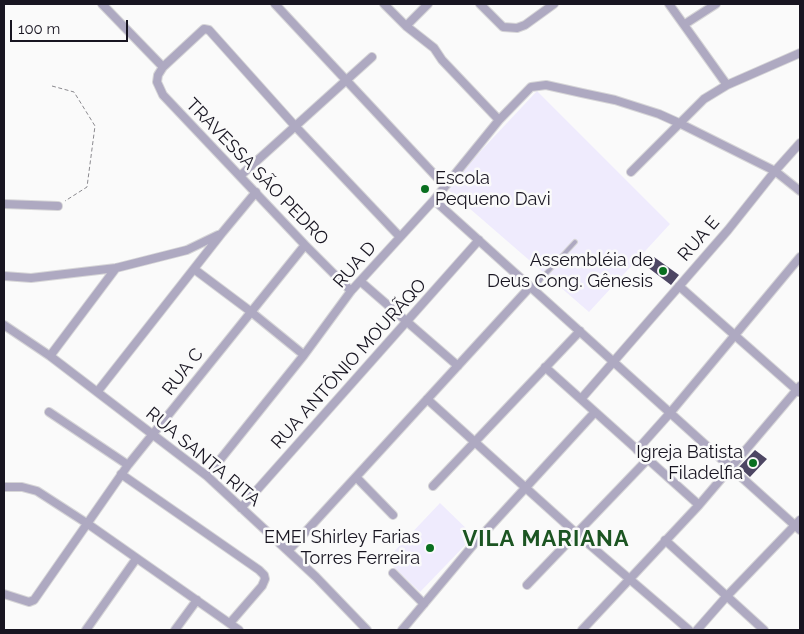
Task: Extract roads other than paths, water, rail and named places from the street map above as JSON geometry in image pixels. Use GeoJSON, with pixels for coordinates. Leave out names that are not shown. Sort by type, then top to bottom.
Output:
{"type":"FeatureCollection","features":[{"type":"Feature","properties":{"kind":"street"},"geometry":{"type":"LineString","coordinates":[[102,4],[163,67],[204,29],[209,30],[295,126],[400,237]]}},
{"type":"Feature","properties":{"kind":"street"},"geometry":{"type":"LineString","coordinates":[[274,4],[446,186]]}},
{"type":"Feature","properties":{"kind":"street"},"geometry":{"type":"LineString","coordinates":[[384,4],[406,26],[434,48],[442,60],[499,120]]}},
{"type":"Feature","properties":{"kind":"street"},"geometry":{"type":"LineString","coordinates":[[406,26],[428,4]]}},
{"type":"Feature","properties":{"kind":"street"},"geometry":{"type":"LineString","coordinates":[[480,4],[503,27],[517,28],[525,25],[554,4]]}},
{"type":"Feature","properties":{"kind":"street"},"geometry":{"type":"LineString","coordinates":[[669,4],[728,85]]}},
{"type":"Feature","properties":{"kind":"street"},"geometry":{"type":"LineString","coordinates":[[685,24],[716,4]]}},
{"type":"Feature","properties":{"kind":"street"},"geometry":{"type":"LineString","coordinates":[[631,172],[704,98],[800,52]]}},
{"type":"Feature","properties":{"kind":"street"},"geometry":{"type":"LineString","coordinates":[[240,176],[372,57]]}},
{"type":"Feature","properties":{"kind":"street","name":"TRAVESSA SÃO PEDRO"},"geometry":{"type":"LineString","coordinates":[[163,67],[158,75],[157,82],[163,94],[305,245],[351,291]]}},
{"type":"Feature","properties":{"kind":"street","name":"RUA D"},"geometry":{"type":"LineString","coordinates":[[208,476],[304,355],[351,291],[434,200],[499,120],[529,88],[537,85],[546,86],[614,100],[680,123]]}},
{"type":"Feature","properties":{"kind":"street"},"geometry":{"type":"LineString","coordinates":[[680,123],[775,171],[800,191]]}},
{"type":"Feature","properties":{"kind":"street","name":"RUA E"},"geometry":{"type":"LineString","coordinates":[[580,399],[728,230],[800,143]]}},
{"type":"Feature","properties":{"kind":"street"},"geometry":{"type":"LineString","coordinates":[[98,391],[256,192]]}},
{"type":"Feature","properties":{"kind":"street"},"geometry":{"type":"LineString","coordinates":[[434,200],[731,468],[799,525],[726,597],[697,630]]}},
{"type":"Feature","properties":{"kind":"street"},"geometry":{"type":"LineString","coordinates":[[4,204],[58,206]]}},
{"type":"Feature","properties":{"kind":"street"},"geometry":{"type":"LineString","coordinates":[[4,276],[31,278],[116,268],[187,250],[222,233]]}},
{"type":"Feature","properties":{"kind":"street","name":"RUA ANTÔNIO MOURÃQO"},"geometry":{"type":"LineString","coordinates":[[241,508],[479,240]]}},
{"type":"Feature","properties":{"kind":"street","name":"RUA C"},"geometry":{"type":"LineString","coordinates":[[4,594],[29,602],[34,600],[121,474],[250,311],[305,245]]}},
{"type":"Feature","properties":{"kind":"street"},"geometry":{"type":"LineString","coordinates":[[637,450],[800,257]]}},
{"type":"Feature","properties":{"kind":"street"},"geometry":{"type":"LineString","coordinates":[[50,356],[116,268]]}},
{"type":"Feature","properties":{"kind":"street"},"geometry":{"type":"LineString","coordinates":[[194,268],[304,355]]}},
{"type":"Feature","properties":{"kind":"street"},"geometry":{"type":"LineString","coordinates":[[360,281],[458,366]]}},
{"type":"Feature","properties":{"kind":"street"},"geometry":{"type":"LineString","coordinates":[[582,630],[699,505],[799,390],[679,286]]}},
{"type":"Feature","properties":{"kind":"street"},"geometry":{"type":"LineString","coordinates":[[288,551],[532,288]]}},
{"type":"Feature","properties":{"kind":"street","name":"RUA SANTA RITA"},"geometry":{"type":"LineString","coordinates":[[4,325],[98,391],[208,476],[288,551],[367,630]]}},
{"type":"Feature","properties":{"kind":"street"},"geometry":{"type":"LineString","coordinates":[[433,486],[580,331]]}},
{"type":"Feature","properties":{"kind":"street"},"geometry":{"type":"LineString","coordinates":[[545,367],[699,505]]}},
{"type":"Feature","properties":{"kind":"street"},"geometry":{"type":"LineString","coordinates":[[427,399],[577,534],[689,630]]}},
{"type":"Feature","properties":{"kind":"street"},"geometry":{"type":"LineString","coordinates":[[49,412],[128,465]]}},
{"type":"Feature","properties":{"kind":"street"},"geometry":{"type":"LineString","coordinates":[[402,630],[474,544],[595,412]]}},
{"type":"Feature","properties":{"kind":"street"},"geometry":{"type":"LineString","coordinates":[[527,586],[648,459]]}},
{"type":"Feature","properties":{"kind":"street"},"geometry":{"type":"LineString","coordinates":[[121,474],[260,570],[264,575],[264,582],[230,623]]}},
{"type":"Feature","properties":{"kind":"street"},"geometry":{"type":"LineString","coordinates":[[356,477],[393,515]]}},
{"type":"Feature","properties":{"kind":"street"},"geometry":{"type":"LineString","coordinates":[[4,486],[22,487],[37,491],[88,524],[239,630]]}},
{"type":"Feature","properties":{"kind":"street"},"geometry":{"type":"LineString","coordinates":[[665,540],[764,630]]}},
{"type":"Feature","properties":{"kind":"street"},"geometry":{"type":"LineString","coordinates":[[86,630],[136,559]]}},
{"type":"Feature","properties":{"kind":"street"},"geometry":{"type":"LineString","coordinates":[[393,573],[424,604]]}},
{"type":"Feature","properties":{"kind":"street"},"geometry":{"type":"LineString","coordinates":[[175,630],[197,600]]}},
{"type":"Feature","properties":{"kind":"lane"},"geometry":{"type":"LineString","coordinates":[[532,288],[575,242]]}},
{"type":"Feature","properties":{"kind":"place","name":"Escola Pequeno Davi"},"geometry":{"type":"Point","coordinates":[425,189]}},
{"type":"Feature","properties":{"kind":"place","name":"Assembléia de Deus Cong. Gênesis"},"geometry":{"type":"Point","coordinates":[663,271]}},
{"type":"Feature","properties":{"kind":"place","name":"Igreja Batista Filadelfia"},"geometry":{"type":"Point","coordinates":[753,463]}},
{"type":"Feature","properties":{"kind":"place","name":"EMEI Shirley Farias Torres Ferreira"},"geometry":{"type":"Point","coordinates":[430,548]}},
{"type":"Feature","properties":{"kind":"district","name":"VILA MARIANA"},"geometry":{"type":"Point","coordinates":[546,539]}}]}
